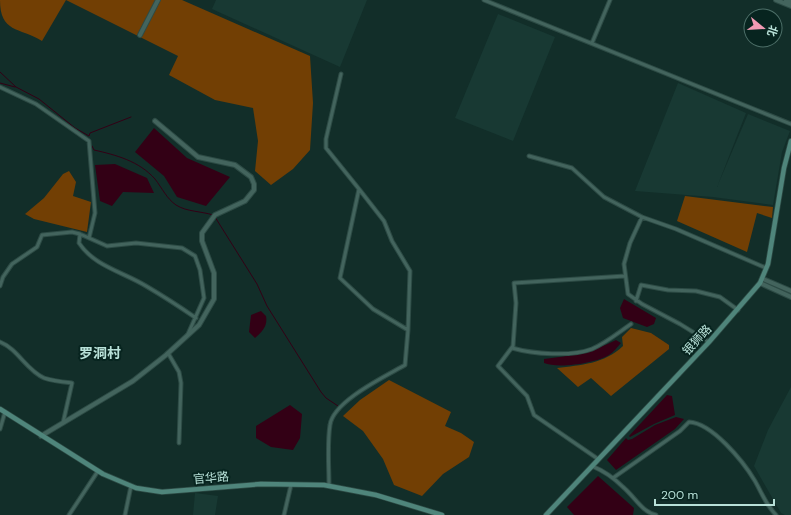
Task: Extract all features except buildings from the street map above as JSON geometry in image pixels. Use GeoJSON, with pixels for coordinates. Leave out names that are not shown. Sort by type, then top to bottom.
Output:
{"type":"FeatureCollection","features":[{"type":"Feature","properties":{"kind":"main road","name":"银狮路"},"geometry":{"type":"LineString","coordinates":[[546,515],[598,458],[709,342],[762,281],[776,220],[784,168],[791,141]]}},
{"type":"Feature","properties":{"kind":"main road","name":"官华路"},"geometry":{"type":"LineString","coordinates":[[0,409],[98,471],[132,486],[162,492],[261,484],[329,486],[376,495],[442,515]]}},
{"type":"Feature","properties":{"kind":"street"},"geometry":{"type":"LineString","coordinates":[[140,35],[158,0]]}},
{"type":"Feature","properties":{"kind":"street"},"geometry":{"type":"LineString","coordinates":[[484,0],[791,124]]}},
{"type":"Feature","properties":{"kind":"street"},"geometry":{"type":"LineString","coordinates":[[592,43],[610,0]]}},
{"type":"Feature","properties":{"kind":"street"},"geometry":{"type":"LineString","coordinates":[[776,0],[791,6]]}},
{"type":"Feature","properties":{"kind":"street"},"geometry":{"type":"LineString","coordinates":[[786,0],[791,2]]}},
{"type":"Feature","properties":{"kind":"street"},"geometry":{"type":"LineString","coordinates":[[329,486],[330,423],[335,412],[354,396],[405,365],[410,271],[392,241],[384,220],[326,148],[326,139],[341,74]]}},
{"type":"Feature","properties":{"kind":"street"},"geometry":{"type":"LineString","coordinates":[[0,87],[36,104],[89,141],[95,213],[89,238]]}},
{"type":"Feature","properties":{"kind":"street"},"geometry":{"type":"LineString","coordinates":[[41,436],[133,381],[168,353],[198,325],[214,299],[214,273],[202,241],[202,233],[215,216],[245,201],[254,190],[254,184],[251,177],[235,165],[198,157],[155,121]]}},
{"type":"Feature","properties":{"kind":"street"},"geometry":{"type":"LineString","coordinates":[[529,156],[572,168],[604,197],[642,217],[676,229],[766,268]]}},
{"type":"Feature","properties":{"kind":"street"},"geometry":{"type":"LineString","coordinates":[[359,189],[340,278],[373,309],[408,330]]}},
{"type":"Feature","properties":{"kind":"street"},"geometry":{"type":"LineString","coordinates":[[642,217],[624,264],[628,294],[636,301],[709,342]]}},
{"type":"Feature","properties":{"kind":"street"},"geometry":{"type":"LineString","coordinates":[[0,286],[3,277],[12,264],[37,247],[42,235],[72,232],[107,246],[136,243],[182,248],[195,256],[200,270],[204,298],[187,335]]}},
{"type":"Feature","properties":{"kind":"street"},"geometry":{"type":"LineString","coordinates":[[80,234],[78,243],[84,251],[98,262],[147,286],[196,318]]}},
{"type":"Feature","properties":{"kind":"street"},"geometry":{"type":"LineString","coordinates":[[598,458],[534,415],[527,396],[498,366],[512,348],[516,303],[514,283],[625,276]]}},
{"type":"Feature","properties":{"kind":"street"},"geometry":{"type":"LineString","coordinates":[[762,281],[791,291]]}},
{"type":"Feature","properties":{"kind":"street"},"geometry":{"type":"LineString","coordinates":[[762,281],[791,297]]}},
{"type":"Feature","properties":{"kind":"street"},"geometry":{"type":"LineString","coordinates":[[636,301],[641,285],[668,290],[696,291],[720,298],[738,310]]}},
{"type":"Feature","properties":{"kind":"street"},"geometry":{"type":"LineString","coordinates":[[512,348],[528,353],[555,354],[590,350],[605,343],[631,324]]}},
{"type":"Feature","properties":{"kind":"street"},"geometry":{"type":"LineString","coordinates":[[0,342],[9,346],[32,370],[43,378],[72,383],[63,423]]}},
{"type":"Feature","properties":{"kind":"street"},"geometry":{"type":"LineString","coordinates":[[168,353],[179,372],[181,383],[179,443]]}},
{"type":"Feature","properties":{"kind":"street"},"geometry":{"type":"LineString","coordinates":[[0,429],[5,412]]}},
{"type":"Feature","properties":{"kind":"street"},"geometry":{"type":"LineString","coordinates":[[612,478],[680,431],[689,422],[695,422],[714,434],[731,450],[753,478],[766,504],[776,515]]}},
{"type":"Feature","properties":{"kind":"street"},"geometry":{"type":"LineString","coordinates":[[592,465],[625,488],[648,514],[656,515]]}},
{"type":"Feature","properties":{"kind":"street"},"geometry":{"type":"LineString","coordinates":[[69,515],[98,471]]}},
{"type":"Feature","properties":{"kind":"street"},"geometry":{"type":"LineString","coordinates":[[284,515],[291,485]]}},
{"type":"Feature","properties":{"kind":"street"},"geometry":{"type":"LineString","coordinates":[[125,515],[132,486]]}},
{"type":"Feature","properties":{"kind":"shaded area"},"geometry":{"type":"Polygon","coordinates":[[[0,0],[66,0],[42,41],[12,28],[7,24],[3,18],[0,0]]]}},
{"type":"Feature","properties":{"kind":"shaded area"},"geometry":{"type":"Polygon","coordinates":[[[66,0],[182,0],[310,56],[313,103],[310,150],[293,169],[271,185],[255,171],[258,141],[253,108],[215,100],[169,75],[178,56],[66,0]]]}},
{"type":"Feature","properties":{"kind":"shaded area"},"geometry":{"type":"Polygon","coordinates":[[[216,0],[367,0],[340,67],[212,9],[216,0]]]}},
{"type":"Feature","properties":{"kind":"shaded area"},"geometry":{"type":"Polygon","coordinates":[[[498,14],[555,37],[513,141],[455,118],[498,14]]]}},
{"type":"Feature","properties":{"kind":"shaded area"},"geometry":{"type":"Polygon","coordinates":[[[678,83],[746,113],[717,187],[748,114],[790,131],[782,152],[773,205],[713,197],[635,191],[678,83]]]}},
{"type":"Feature","properties":{"kind":"shaded area"},"geometry":{"type":"Polygon","coordinates":[[[154,128],[187,158],[230,177],[206,206],[177,197],[164,176],[135,152],[154,128]]]}},
{"type":"Feature","properties":{"kind":"shaded area"},"geometry":{"type":"Polygon","coordinates":[[[115,164],[147,178],[154,193],[123,192],[112,206],[100,201],[95,165],[115,164]]]}},
{"type":"Feature","properties":{"kind":"shaded area"},"geometry":{"type":"Polygon","coordinates":[[[69,171],[76,182],[73,196],[91,202],[87,232],[34,219],[25,214],[44,198],[63,174],[69,171]]]}},
{"type":"Feature","properties":{"kind":"shaded area"},"geometry":{"type":"Polygon","coordinates":[[[685,196],[773,207],[772,218],[757,213],[747,252],[677,221],[685,196]]]}},
{"type":"Feature","properties":{"kind":"shaded area"},"geometry":{"type":"Polygon","coordinates":[[[624,299],[656,318],[654,324],[647,327],[623,318],[620,308],[624,299]]]}},
{"type":"Feature","properties":{"kind":"shaded area"},"geometry":{"type":"Polygon","coordinates":[[[261,311],[266,316],[266,323],[262,331],[255,338],[249,332],[251,315],[261,311]]]}},
{"type":"Feature","properties":{"kind":"shaded area"},"geometry":{"type":"Polygon","coordinates":[[[631,328],[651,333],[669,345],[669,349],[611,396],[591,378],[578,387],[557,368],[592,363],[608,357],[623,346],[622,337],[631,328]]]}},
{"type":"Feature","properties":{"kind":"shaded area"},"geometry":{"type":"Polygon","coordinates":[[[616,340],[621,343],[614,351],[603,358],[587,363],[568,365],[550,365],[544,363],[544,359],[581,353],[598,348],[616,340]]]}},
{"type":"Feature","properties":{"kind":"shaded area"},"geometry":{"type":"Polygon","coordinates":[[[389,380],[451,412],[445,426],[461,433],[474,442],[469,457],[443,474],[422,496],[394,485],[383,459],[363,431],[343,416],[360,400],[389,380]]]}},
{"type":"Feature","properties":{"kind":"shaded area"},"geometry":{"type":"Polygon","coordinates":[[[791,387],[791,515],[785,515],[781,513],[754,466],[768,430],[791,387]]]}},
{"type":"Feature","properties":{"kind":"shaded area"},"geometry":{"type":"Polygon","coordinates":[[[667,395],[672,396],[675,415],[630,437],[629,436],[667,395]]]}},
{"type":"Feature","properties":{"kind":"shaded area"},"geometry":{"type":"Polygon","coordinates":[[[290,405],[302,414],[300,438],[293,450],[271,447],[256,438],[256,426],[290,405]]]}},
{"type":"Feature","properties":{"kind":"shaded area"},"geometry":{"type":"Polygon","coordinates":[[[676,417],[684,419],[675,429],[616,470],[607,460],[626,438],[628,440],[632,439],[655,425],[676,417]]]}},
{"type":"Feature","properties":{"kind":"shaded area"},"geometry":{"type":"Polygon","coordinates":[[[598,476],[634,508],[633,515],[574,515],[567,507],[598,476]]]}},
{"type":"Feature","properties":{"kind":"shaded area"},"geometry":{"type":"Polygon","coordinates":[[[195,493],[218,496],[215,515],[193,515],[195,493]]]}},
{"type":"Feature","properties":{"kind":"waterway"},"geometry":{"type":"LineString","coordinates":[[0,72],[16,87],[39,99],[75,128],[89,136],[90,133],[131,117]]}},
{"type":"Feature","properties":{"kind":"waterway"},"geometry":{"type":"LineString","coordinates":[[0,83],[15,87]]}},
{"type":"Feature","properties":{"kind":"waterway"},"geometry":{"type":"LineString","coordinates":[[92,146],[94,150],[111,154],[134,163],[142,168],[155,179],[167,197],[176,205],[185,209],[213,215]]}},
{"type":"Feature","properties":{"kind":"waterway"},"geometry":{"type":"LineString","coordinates":[[215,217],[257,284],[267,306],[321,392],[326,398],[338,406]]}},
{"type":"Feature","properties":{"kind":"district","name":"罗洞村"},"geometry":{"type":"Point","coordinates":[100,353]}}]}
